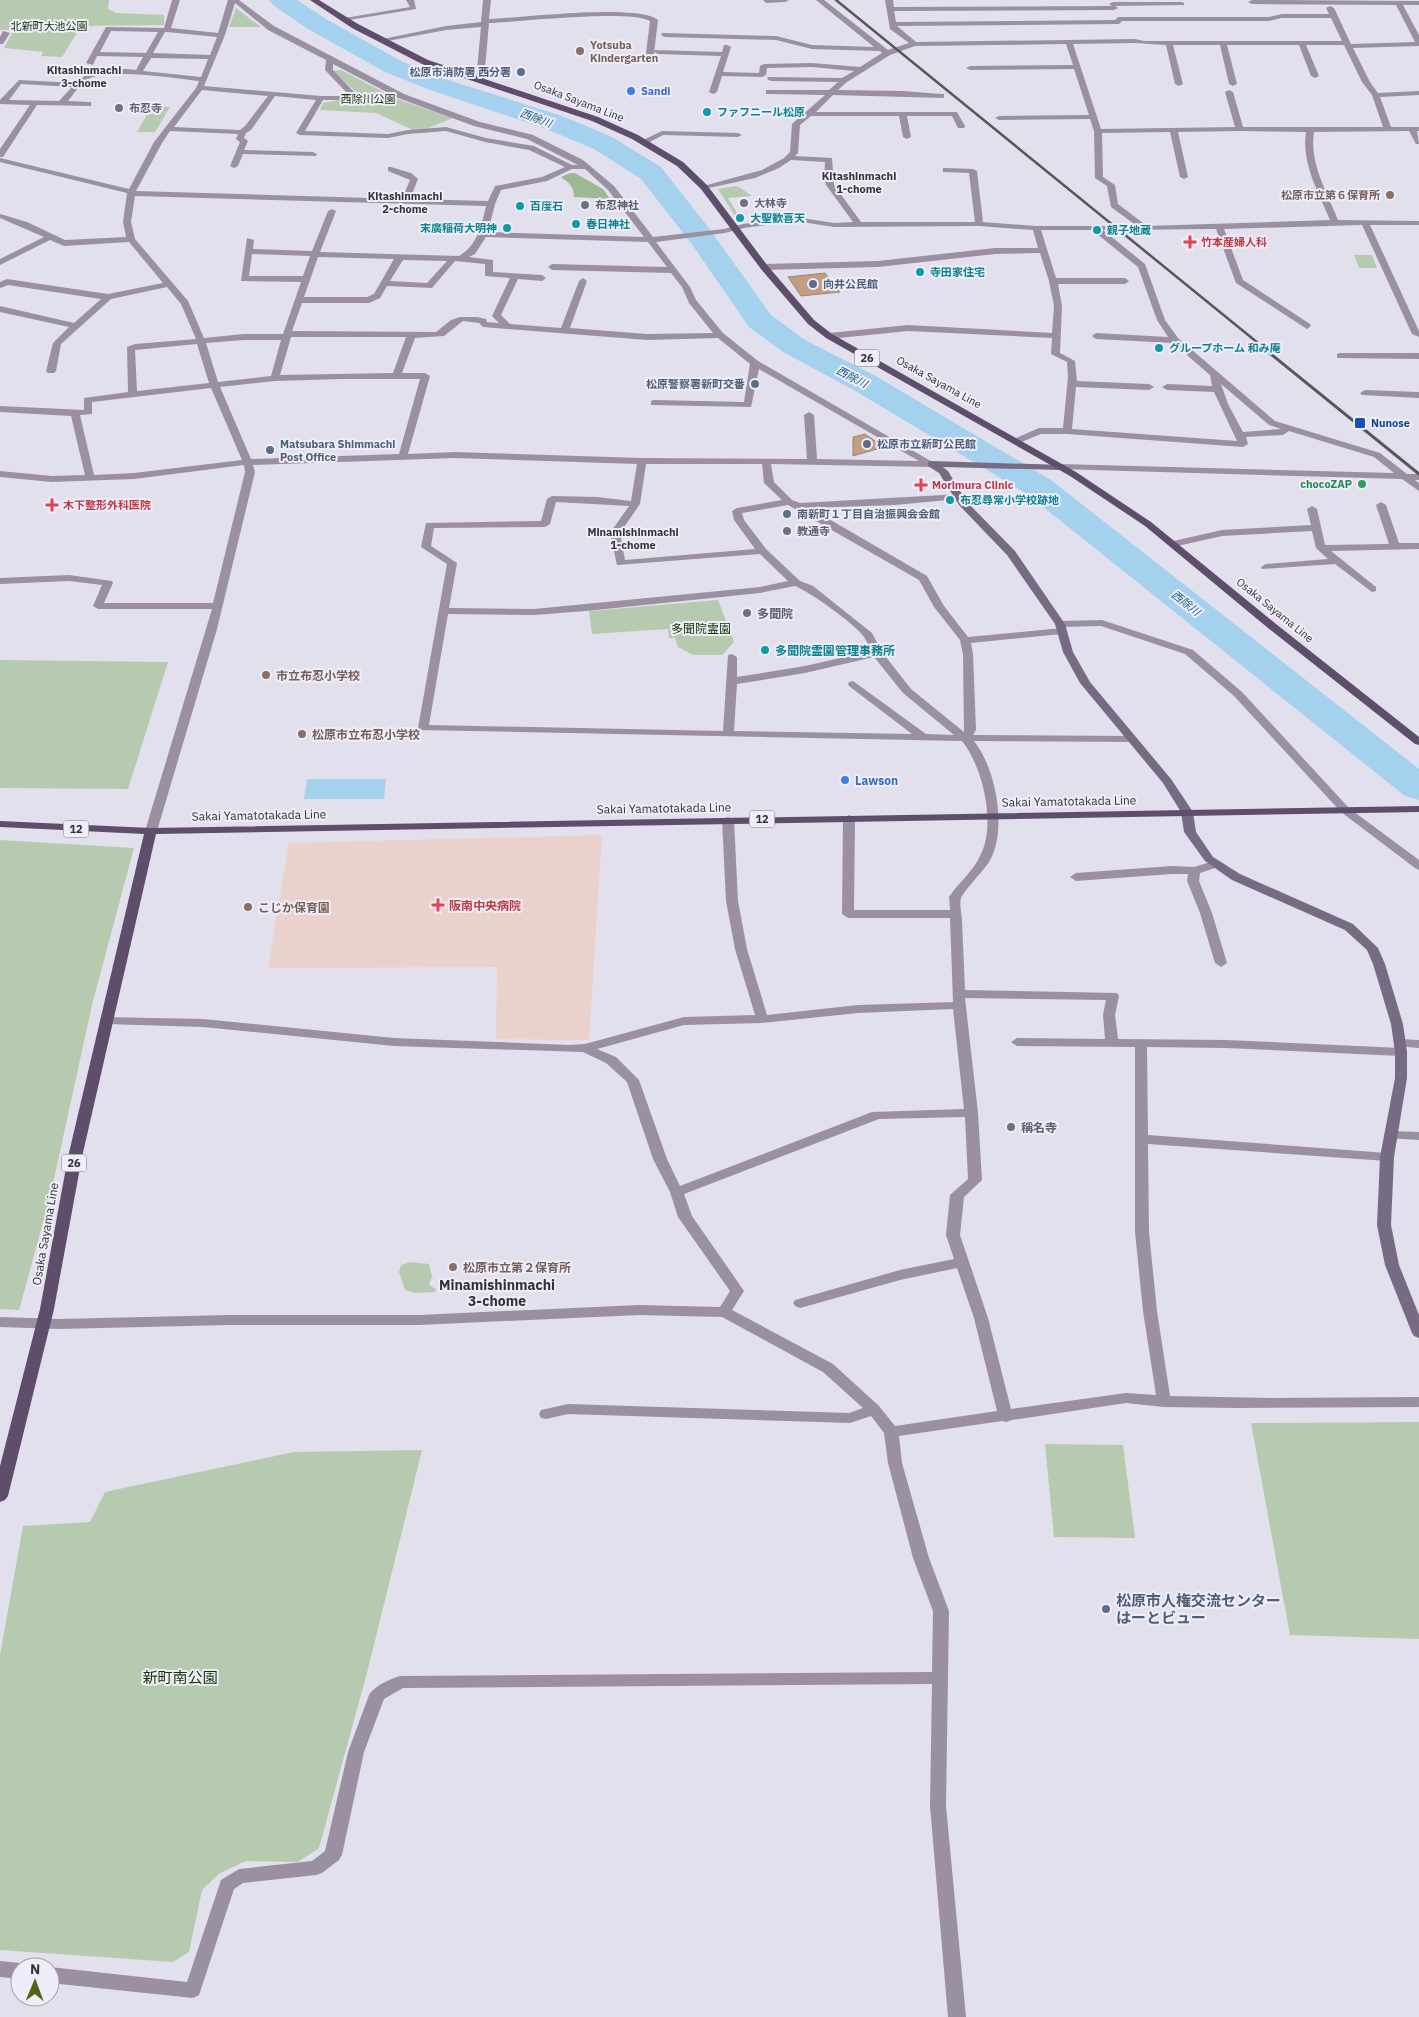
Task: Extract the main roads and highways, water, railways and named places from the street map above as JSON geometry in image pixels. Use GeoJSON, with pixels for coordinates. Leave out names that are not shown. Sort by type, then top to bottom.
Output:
{"type":"FeatureCollection","features":[{"type":"Feature","properties":{"kind":"main road","name":"Osaka Sayama Line"},"geometry":{"type":"LineString","coordinates":[[314,0],[343,19],[425,62],[595,119],[643,142],[680,164],[704,187],[732,230],[811,322],[829,336],[1017,441],[1148,524],[1272,626],[1419,742]]}},
{"type":"Feature","properties":{"kind":"main road","name":"Sakai Yamatotakada Line"},"geometry":{"type":"LineString","coordinates":[[0,824],[151,831],[1419,808]]}},
{"type":"Feature","properties":{"kind":"main road","name":"Osaka Sayama Line"},"geometry":{"type":"LineString","coordinates":[[0,1496],[44,1323],[75,1158],[151,831]]}},
{"type":"Feature","properties":{"kind":"water"},"geometry":{"type":"Polygon","coordinates":[[[307,779],[386,779],[384,799],[304,799],[307,779]]]}},
{"type":"Feature","properties":{"kind":"waterway","name":"西除川"},"geometry":{"type":"LineString","coordinates":[[281,0],[317,24],[394,67],[439,85],[553,122],[603,143],[651,173],[701,237],[760,321],[794,346],[863,382],[1039,487],[1419,788]]}},
{"type":"Feature","properties":{"kind":"railway"},"geometry":{"type":"LineString","coordinates":[[836,0],[1258,343]]}},
{"type":"Feature","properties":{"kind":"railway"},"geometry":{"type":"LineString","coordinates":[[1256,342],[1419,474]]}},
{"type":"Feature","properties":{"kind":"place","name":"Yotsuba Kindergarten"},"geometry":{"type":"Point","coordinates":[580,51]}},
{"type":"Feature","properties":{"kind":"place","name":"松原市消防署 西分署"},"geometry":{"type":"Point","coordinates":[521,72]}},
{"type":"Feature","properties":{"kind":"place","name":"Sandi"},"geometry":{"type":"Point","coordinates":[631,91]}},
{"type":"Feature","properties":{"kind":"place","name":"布忍寺"},"geometry":{"type":"Point","coordinates":[119,108]}},
{"type":"Feature","properties":{"kind":"place","name":"ファフニール松原"},"geometry":{"type":"Point","coordinates":[707,112]}},
{"type":"Feature","properties":{"kind":"place","name":"松原市立第６保育所"},"geometry":{"type":"Point","coordinates":[1390,195]}},
{"type":"Feature","properties":{"kind":"place","name":"大林寺"},"geometry":{"type":"Point","coordinates":[744,203]}},
{"type":"Feature","properties":{"kind":"place","name":"布忍神社"},"geometry":{"type":"Point","coordinates":[585,205]}},
{"type":"Feature","properties":{"kind":"place","name":"百度石"},"geometry":{"type":"Point","coordinates":[520,206]}},
{"type":"Feature","properties":{"kind":"place","name":"大聖歓喜天"},"geometry":{"type":"Point","coordinates":[740,218]}},
{"type":"Feature","properties":{"kind":"place","name":"春日神社"},"geometry":{"type":"Point","coordinates":[576,224]}},
{"type":"Feature","properties":{"kind":"place","name":"末廣稲荷大明神"},"geometry":{"type":"Point","coordinates":[507,228]}},
{"type":"Feature","properties":{"kind":"place","name":"親子地蔵"},"geometry":{"type":"Point","coordinates":[1097,230]}},
{"type":"Feature","properties":{"kind":"place","name":"竹本産婦人科"},"geometry":{"type":"Point","coordinates":[1190,242]}},
{"type":"Feature","properties":{"kind":"place","name":"寺田家住宅"},"geometry":{"type":"Point","coordinates":[920,272]}},
{"type":"Feature","properties":{"kind":"place","name":"向井公民館"},"geometry":{"type":"Point","coordinates":[813,284]}},
{"type":"Feature","properties":{"kind":"place","name":"グループホーム 和み庵"},"geometry":{"type":"Point","coordinates":[1159,348]}},
{"type":"Feature","properties":{"kind":"place","name":"松原警察署新町交番"},"geometry":{"type":"Point","coordinates":[755,384]}},
{"type":"Feature","properties":{"kind":"place","name":"Nunose"},"geometry":{"type":"Point","coordinates":[1360,423]}},
{"type":"Feature","properties":{"kind":"place","name":"松原市立新町公民館"},"geometry":{"type":"Point","coordinates":[867,444]}},
{"type":"Feature","properties":{"kind":"place","name":"Matsubara Shimmachi Post Office"},"geometry":{"type":"Point","coordinates":[270,450]}},
{"type":"Feature","properties":{"kind":"place","name":"chocoZAP"},"geometry":{"type":"Point","coordinates":[1362,484]}},
{"type":"Feature","properties":{"kind":"place","name":"Morimura Clinic"},"geometry":{"type":"Point","coordinates":[921,485]}},
{"type":"Feature","properties":{"kind":"place","name":"布忍尋常小学校跡地"},"geometry":{"type":"Point","coordinates":[950,500]}},
{"type":"Feature","properties":{"kind":"place","name":"木下整形外科医院"},"geometry":{"type":"Point","coordinates":[52,505]}},
{"type":"Feature","properties":{"kind":"place","name":"南新町１丁目自治振興会会館"},"geometry":{"type":"Point","coordinates":[787,514]}},
{"type":"Feature","properties":{"kind":"place","name":"教通寺"},"geometry":{"type":"Point","coordinates":[787,531]}},
{"type":"Feature","properties":{"kind":"place","name":"多聞院"},"geometry":{"type":"Point","coordinates":[747,613]}},
{"type":"Feature","properties":{"kind":"place","name":"多聞院霊園管理事務所"},"geometry":{"type":"Point","coordinates":[765,650]}},
{"type":"Feature","properties":{"kind":"place","name":"市立布忍小学校"},"geometry":{"type":"Point","coordinates":[266,675]}},
{"type":"Feature","properties":{"kind":"place","name":"松原市立布忍小学校"},"geometry":{"type":"Point","coordinates":[302,734]}},
{"type":"Feature","properties":{"kind":"place","name":"Lawson"},"geometry":{"type":"Point","coordinates":[845,780]}},
{"type":"Feature","properties":{"kind":"place","name":"阪南中央病院"},"geometry":{"type":"Point","coordinates":[438,905]}},
{"type":"Feature","properties":{"kind":"place","name":"こじか保育園"},"geometry":{"type":"Point","coordinates":[248,907]}},
{"type":"Feature","properties":{"kind":"place","name":"稱名寺"},"geometry":{"type":"Point","coordinates":[1011,1127]}},
{"type":"Feature","properties":{"kind":"place","name":"松原市立第２保育所"},"geometry":{"type":"Point","coordinates":[453,1267]}},
{"type":"Feature","properties":{"kind":"place","name":"松原市人権交流センター はーとビュー"},"geometry":{"type":"Point","coordinates":[1106,1609]}},
{"type":"Feature","properties":{"kind":"district","name":"Kitashinmachi 3-chome"},"geometry":{"type":"Point","coordinates":[84,76]}},
{"type":"Feature","properties":{"kind":"district","name":"Kitashinmachi 1-chome"},"geometry":{"type":"Point","coordinates":[859,182]}},
{"type":"Feature","properties":{"kind":"district","name":"Kitashinmachi 2-chome"},"geometry":{"type":"Point","coordinates":[405,202]}},
{"type":"Feature","properties":{"kind":"district","name":"Minamishinmachi 1-chome"},"geometry":{"type":"Point","coordinates":[633,538]}},
{"type":"Feature","properties":{"kind":"district","name":"Minamishinmachi 3-chome"},"geometry":{"type":"Point","coordinates":[497,1294]}},
{"type":"Feature","properties":{"kind":"park label","name":"北新町大池公園"},"geometry":{"type":"Point","coordinates":[49,26]}},
{"type":"Feature","properties":{"kind":"park label","name":"西除川公園"},"geometry":{"type":"Point","coordinates":[368,99]}},
{"type":"Feature","properties":{"kind":"park label","name":"多聞院霊園"},"geometry":{"type":"Point","coordinates":[701,628]}},
{"type":"Feature","properties":{"kind":"park label","name":"新町南公園"},"geometry":{"type":"Point","coordinates":[180,1677]}}]}
